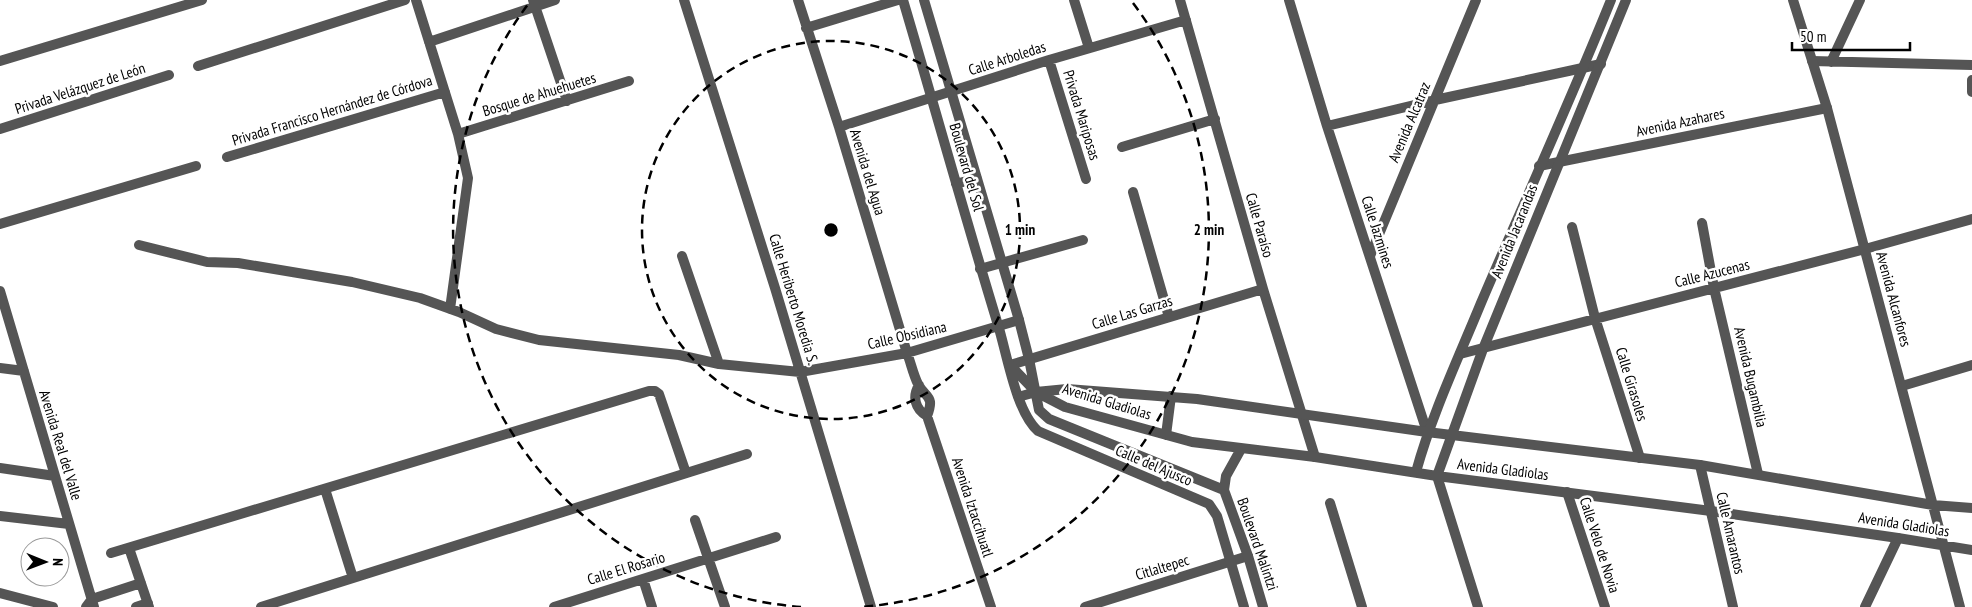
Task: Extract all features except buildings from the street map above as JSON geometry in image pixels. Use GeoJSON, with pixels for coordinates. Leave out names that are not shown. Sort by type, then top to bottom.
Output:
{"type":"FeatureCollection","features":[{"type":"Feature","properties":{"kind":"street"},"geometry":{"type":"LineString","coordinates":[[0,61],[202,0]]}},
{"type":"Feature","properties":{"kind":"street"},"geometry":{"type":"LineString","coordinates":[[198,66],[405,0]]}},
{"type":"Feature","properties":{"kind":"street"},"geometry":{"type":"LineString","coordinates":[[416,0],[458,134],[468,178],[450,309]]}},
{"type":"Feature","properties":{"kind":"street"},"geometry":{"type":"LineString","coordinates":[[429,42],[534,3],[555,0]]}},
{"type":"Feature","properties":{"kind":"street","name":"Calle Heriberto Moredia S."},"geometry":{"type":"LineString","coordinates":[[684,0],[871,607]]}},
{"type":"Feature","properties":{"kind":"street","name":"Avenida del Agua"},"geometry":{"type":"LineString","coordinates":[[798,0],[839,127],[907,353]]}},
{"type":"Feature","properties":{"kind":"street"},"geometry":{"type":"LineString","coordinates":[[806,28],[898,0]]}},
{"type":"Feature","properties":{"kind":"street","name":"Boulevard del Sol"},"geometry":{"type":"LineString","coordinates":[[903,0],[1018,396],[1027,419],[1033,426]]}},
{"type":"Feature","properties":{"kind":"street","name":"Boulevard del Sol"},"geometry":{"type":"LineString","coordinates":[[924,0],[1019,320],[1036,392]]}},
{"type":"Feature","properties":{"kind":"street"},"geometry":{"type":"LineString","coordinates":[[1074,0],[1089,48]]}},
{"type":"Feature","properties":{"kind":"street","name":"Calle Paraíso"},"geometry":{"type":"LineString","coordinates":[[1180,0],[1263,289],[1314,456]]}},
{"type":"Feature","properties":{"kind":"street","name":"Calle Jazmines"},"geometry":{"type":"LineString","coordinates":[[1289,0],[1327,126],[1427,432]]}},
{"type":"Feature","properties":{"kind":"street","name":"Avenida Alcatraz"},"geometry":{"type":"LineString","coordinates":[[1370,256],[1476,0]]}},
{"type":"Feature","properties":{"kind":"street","name":"Avenida Jacarandas"},"geometry":{"type":"LineString","coordinates":[[1427,432],[1611,0]]}},
{"type":"Feature","properties":{"kind":"street","name":"Avenida Jacarandas"},"geometry":{"type":"LineString","coordinates":[[1437,476],[1483,349],[1626,0]]}},
{"type":"Feature","properties":{"kind":"street","name":"Avenida Alcanfores"},"geometry":{"type":"LineString","coordinates":[[1793,0],[1827,108],[1960,607]]}},
{"type":"Feature","properties":{"kind":"street"},"geometry":{"type":"LineString","coordinates":[[1831,62],[1860,0]]}},
{"type":"Feature","properties":{"kind":"street"},"geometry":{"type":"LineString","coordinates":[[534,3],[567,100]]}},
{"type":"Feature","properties":{"kind":"street","name":"Calle Arboledas"},"geometry":{"type":"LineString","coordinates":[[839,127],[1049,60],[1186,20]]}},
{"type":"Feature","properties":{"kind":"street","name":"Privada Mariposas"},"geometry":{"type":"LineString","coordinates":[[1049,60],[1086,179]]}},
{"type":"Feature","properties":{"kind":"street"},"geometry":{"type":"LineString","coordinates":[[1812,60],[1831,62],[1972,64]]}},
{"type":"Feature","properties":{"kind":"street"},"geometry":{"type":"LineString","coordinates":[[1327,126],[1434,100],[1601,64]]}},
{"type":"Feature","properties":{"kind":"street","name":"Privada Velázquez de León"},"geometry":{"type":"LineString","coordinates":[[0,129],[169,75]]}},
{"type":"Feature","properties":{"kind":"street"},"geometry":{"type":"LineString","coordinates":[[1972,80],[1972,92]]}},
{"type":"Feature","properties":{"kind":"street","name":"Bosque de Ahuehuetes"},"geometry":{"type":"LineString","coordinates":[[458,134],[629,81]]}},
{"type":"Feature","properties":{"kind":"street","name":"Privada Francisco Hernández de Córdova"},"geometry":{"type":"LineString","coordinates":[[227,157],[445,92]]}},
{"type":"Feature","properties":{"kind":"street","name":"Avenida Azahares"},"geometry":{"type":"LineString","coordinates":[[1539,166],[1827,108]]}},
{"type":"Feature","properties":{"kind":"street"},"geometry":{"type":"LineString","coordinates":[[1122,147],[1215,119]]}},
{"type":"Feature","properties":{"kind":"street"},"geometry":{"type":"LineString","coordinates":[[0,224],[196,166]]}},
{"type":"Feature","properties":{"kind":"street"},"geometry":{"type":"LineString","coordinates":[[956,184],[977,178]]}},
{"type":"Feature","properties":{"kind":"street"},"geometry":{"type":"LineString","coordinates":[[1133,192],[1169,316]]}},
{"type":"Feature","properties":{"kind":"street","name":"Calle Azucenas"},"geometry":{"type":"LineString","coordinates":[[1460,354],[1865,249],[1972,219]]}},
{"type":"Feature","properties":{"kind":"street","name":"Avenida Bugambilia"},"geometry":{"type":"LineString","coordinates":[[1702,223],[1714,288],[1758,474]]}},
{"type":"Feature","properties":{"kind":"street","name":"Calle Girasoles"},"geometry":{"type":"LineString","coordinates":[[1572,226],[1596,318],[1640,458]]}},
{"type":"Feature","properties":{"kind":"street"},"geometry":{"type":"LineString","coordinates":[[980,268],[1083,240]]}},
{"type":"Feature","properties":{"kind":"street","name":"Calle Obsidiana"},"geometry":{"type":"LineString","coordinates":[[138,245],[206,262],[238,263],[352,282],[420,298],[496,329],[539,340],[679,355],[719,364],[800,372],[907,353],[1019,320]]}},
{"type":"Feature","properties":{"kind":"street"},"geometry":{"type":"LineString","coordinates":[[682,256],[719,364]]}},
{"type":"Feature","properties":{"kind":"street","name":"Calle Las Garzas"},"geometry":{"type":"LineString","coordinates":[[1010,365],[1263,289]]}},
{"type":"Feature","properties":{"kind":"street","name":"Avenida Real del Valle"},"geometry":{"type":"LineString","coordinates":[[0,291],[69,524],[90,605]]}},
{"type":"Feature","properties":{"kind":"street","name":"Avenida Iztaccíhuatl"},"geometry":{"type":"LineString","coordinates":[[907,353],[918,385],[928,395],[931,405],[927,416],[991,607]]}},
{"type":"Feature","properties":{"kind":"street","name":"Avenida Gladiolas"},"geometry":{"type":"LineString","coordinates":[[1010,365],[1036,392],[1065,407],[1192,442],[1314,456],[1437,476],[1711,511],[1972,550]]}},
{"type":"Feature","properties":{"kind":"street"},"geometry":{"type":"LineString","coordinates":[[1902,386],[1972,365]]}},
{"type":"Feature","properties":{"kind":"street"},"geometry":{"type":"LineString","coordinates":[[0,368],[24,371]]}},
{"type":"Feature","properties":{"kind":"street","name":"Avenida Gladiolas"},"geometry":{"type":"LineString","coordinates":[[1018,396],[1067,389],[1171,396],[1427,432],[1700,465],[1933,505],[1972,508]]}},
{"type":"Feature","properties":{"kind":"street"},"geometry":{"type":"LineString","coordinates":[[111,553],[649,391],[655,391],[659,394],[686,473]]}},
{"type":"Feature","properties":{"kind":"street","name":"Calle del Ajusco"},"geometry":{"type":"LineString","coordinates":[[1036,392],[1039,410],[1049,419],[1224,490]]}},
{"type":"Feature","properties":{"kind":"street"},"geometry":{"type":"LineString","coordinates":[[1166,435],[1171,396]]}},
{"type":"Feature","properties":{"kind":"street","name":"Calle del Ajusco"},"geometry":{"type":"LineString","coordinates":[[1033,426],[1038,431],[1209,504],[1217,516],[1231,561]]}},
{"type":"Feature","properties":{"kind":"street"},"geometry":{"type":"LineString","coordinates":[[1416,472],[1427,432]]}},
{"type":"Feature","properties":{"kind":"street"},"geometry":{"type":"LineString","coordinates":[[1224,490],[1228,470],[1242,449]]}},
{"type":"Feature","properties":{"kind":"street"},"geometry":{"type":"LineString","coordinates":[[261,607],[747,454]]}},
{"type":"Feature","properties":{"kind":"street","name":"Calle Amarantos"},"geometry":{"type":"LineString","coordinates":[[1700,465],[1734,607]]}},
{"type":"Feature","properties":{"kind":"street"},"geometry":{"type":"LineString","coordinates":[[0,468],[55,476]]}},
{"type":"Feature","properties":{"kind":"street"},"geometry":{"type":"LineString","coordinates":[[1437,476],[1478,607]]}},
{"type":"Feature","properties":{"kind":"street"},"geometry":{"type":"LineString","coordinates":[[325,489],[353,578]]}},
{"type":"Feature","properties":{"kind":"street","name":"Boulevard Malintzi"},"geometry":{"type":"LineString","coordinates":[[1224,490],[1264,607]]}},
{"type":"Feature","properties":{"kind":"street","name":"Calle Velo de Novia"},"geometry":{"type":"LineString","coordinates":[[1566,492],[1604,607]]}},
{"type":"Feature","properties":{"kind":"street"},"geometry":{"type":"LineString","coordinates":[[1330,503],[1362,607]]}},
{"type":"Feature","properties":{"kind":"street"},"geometry":{"type":"LineString","coordinates":[[0,516],[69,524]]}},
{"type":"Feature","properties":{"kind":"street"},"geometry":{"type":"LineString","coordinates":[[695,520],[725,607]]}},
{"type":"Feature","properties":{"kind":"street","name":"Calle El Rosario"},"geometry":{"type":"LineString","coordinates":[[554,607],[776,537]]}},
{"type":"Feature","properties":{"kind":"street"},"geometry":{"type":"LineString","coordinates":[[1864,607],[1898,538]]}},
{"type":"Feature","properties":{"kind":"street"},"geometry":{"type":"LineString","coordinates":[[129,548],[149,605],[136,607]]}},
{"type":"Feature","properties":{"kind":"street","name":"Citlaltepec"},"geometry":{"type":"LineString","coordinates":[[1085,607],[1248,556]]}},
{"type":"Feature","properties":{"kind":"street","name":"Boulevard Malintzi"},"geometry":{"type":"LineString","coordinates":[[1231,561],[1244,607]]}},
{"type":"Feature","properties":{"kind":"street"},"geometry":{"type":"LineString","coordinates":[[644,579],[652,607]]}},
{"type":"Feature","properties":{"kind":"street"},"geometry":{"type":"LineString","coordinates":[[90,605],[141,583]]}},
{"type":"Feature","properties":{"kind":"street"},"geometry":{"type":"LineString","coordinates":[[0,593],[53,607]]}}]}
